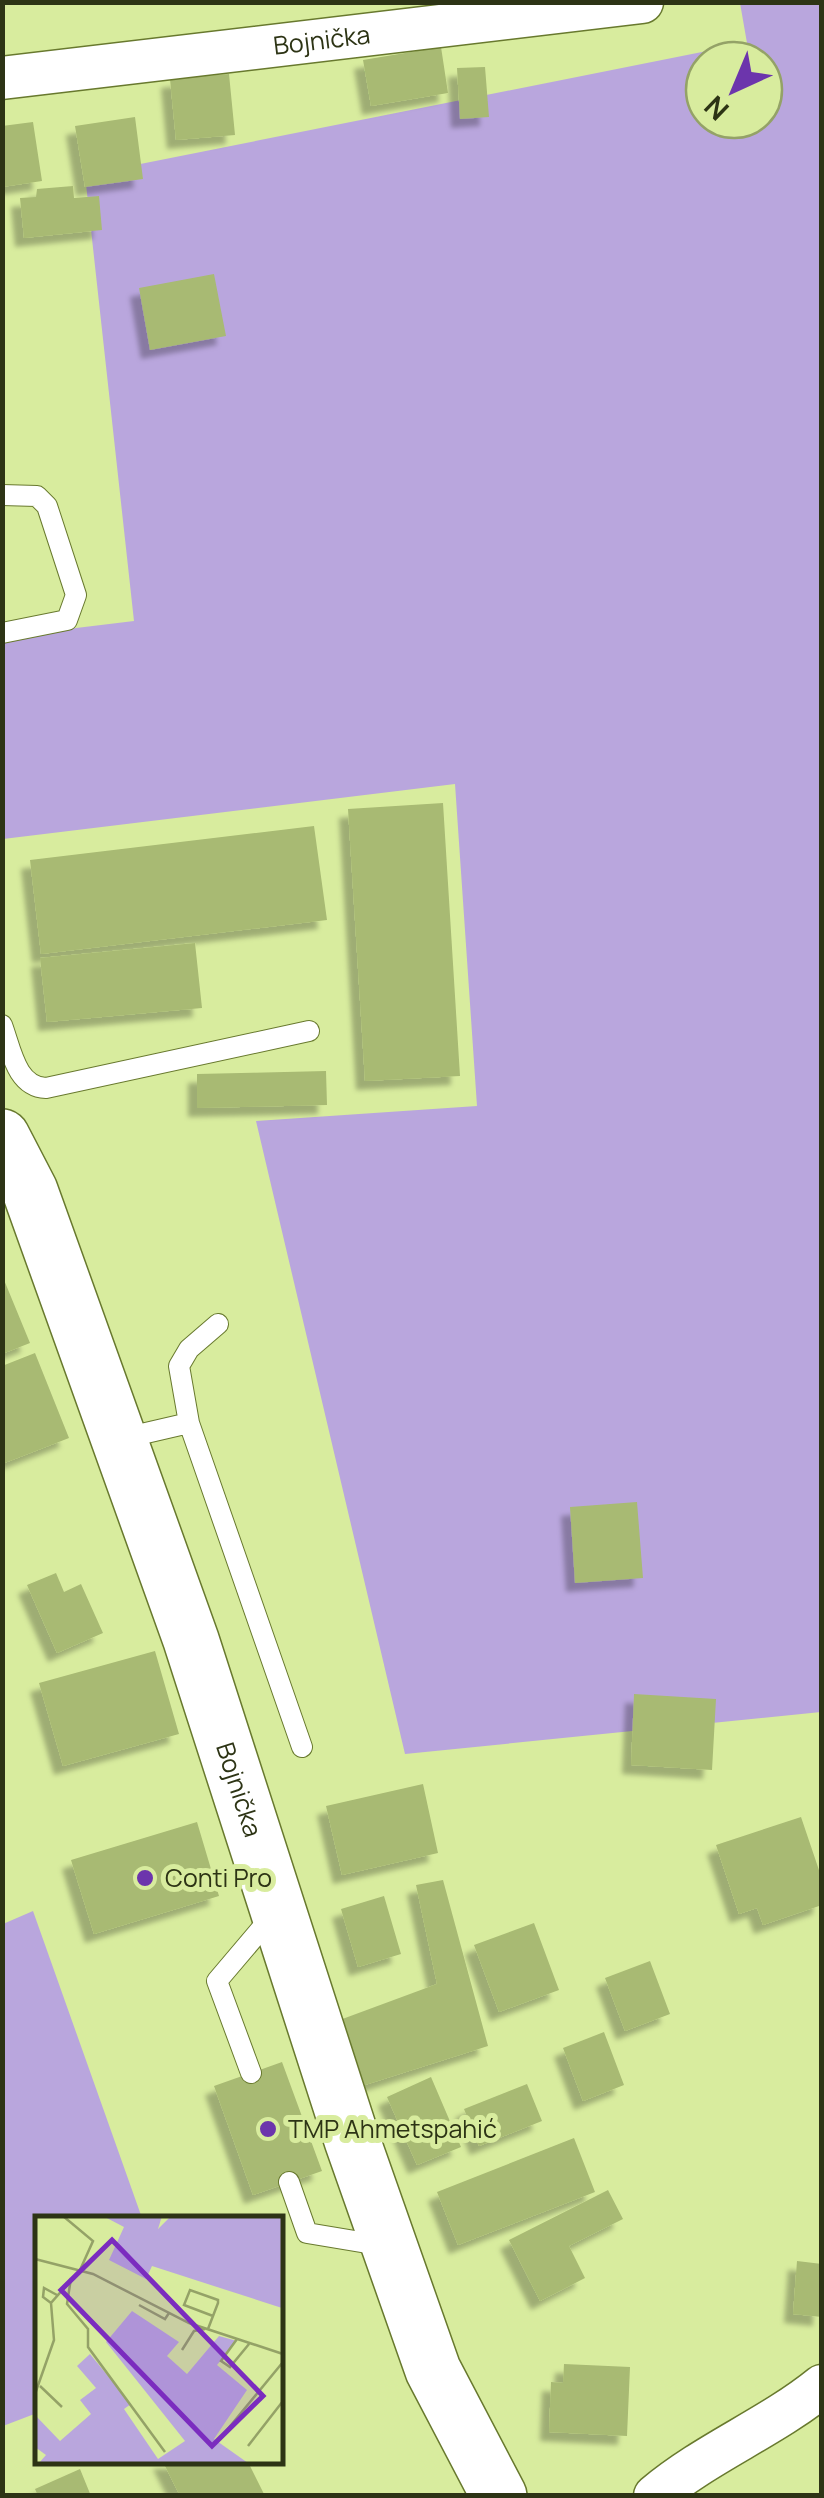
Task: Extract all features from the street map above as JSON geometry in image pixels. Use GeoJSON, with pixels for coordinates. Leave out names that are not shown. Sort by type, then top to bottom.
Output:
{"type":"FeatureCollection","features":[{"type":"Feature","properties":{"kind":"main road","name":"Bojnička"},"geometry":{"type":"LineString","coordinates":[[2,1137],[30,1191],[190,1640],[432,2370],[499,2496]]}},
{"type":"Feature","properties":{"kind":"street","name":"Bojnička"},"geometry":{"type":"LineString","coordinates":[[2,78],[642,2]]}},
{"type":"Feature","properties":{"kind":"street"},"geometry":{"type":"LineString","coordinates":[[655,2496],[682,2474],[793,2409],[822,2386]]}},
{"type":"Feature","properties":{"kind":"lane"},"geometry":{"type":"LineString","coordinates":[[2,495],[37,496],[47,506],[76,595],[66,620],[2,633]]}},
{"type":"Feature","properties":{"kind":"lane"},"geometry":{"type":"LineString","coordinates":[[2,1025],[22,1077],[37,1088],[309,1030]]}},
{"type":"Feature","properties":{"kind":"lane"},"geometry":{"type":"LineString","coordinates":[[218,1324],[189,1349],[179,1366],[188,1423],[302,1747]]}},
{"type":"Feature","properties":{"kind":"lane"},"geometry":{"type":"LineString","coordinates":[[118,1440],[188,1423]]}},
{"type":"Feature","properties":{"kind":"lane"},"geometry":{"type":"LineString","coordinates":[[250,2074],[217,1982],[277,1909]]}},
{"type":"Feature","properties":{"kind":"lane"},"geometry":{"type":"LineString","coordinates":[[288,2182],[307,2234],[390,2247]]}},
{"type":"Feature","properties":{"kind":"shaded area"},"geometry":{"type":"Polygon","coordinates":[[[740,3],[821,3],[821,1712],[405,1754],[256,1121],[477,1106],[455,784],[3,839],[2,637],[134,621],[85,175],[684,56],[684,140],[784,140],[784,40],[746,40],[740,3]]]}},
{"type":"Feature","properties":{"kind":"shaded area"},"geometry":{"type":"Polygon","coordinates":[[[33,1911],[141,2216],[35,2216],[35,2414],[3,2426],[3,1924],[33,1911]]]}},
{"type":"Feature","properties":{"kind":"building"},"geometry":{"type":"Polygon","coordinates":[[[441,47],[448,93],[371,106],[363,60],[441,47]]]}},
{"type":"Feature","properties":{"kind":"building"},"geometry":{"type":"Polygon","coordinates":[[[485,67],[489,117],[460,119],[457,68],[485,67]]]}},
{"type":"Feature","properties":{"kind":"building"},"geometry":{"type":"Polygon","coordinates":[[[229,74],[235,135],[176,140],[170,79],[229,74]]]}},
{"type":"Feature","properties":{"kind":"building"},"geometry":{"type":"Polygon","coordinates":[[[135,117],[143,179],[85,187],[75,126],[135,117]]]}},
{"type":"Feature","properties":{"kind":"building"},"geometry":{"type":"Polygon","coordinates":[[[33,122],[42,181],[2,187],[2,126],[33,122]]]}},
{"type":"Feature","properties":{"kind":"building"},"geometry":{"type":"Polygon","coordinates":[[[73,186],[74,198],[99,196],[102,230],[24,238],[20,198],[36,197],[37,189],[73,186]]]}},
{"type":"Feature","properties":{"kind":"building"},"geometry":{"type":"Polygon","coordinates":[[[214,274],[226,336],[150,350],[139,288],[214,274]]]}},
{"type":"Feature","properties":{"kind":"building"},"geometry":{"type":"Polygon","coordinates":[[[443,803],[460,1076],[365,1081],[348,809],[443,803]]]}},
{"type":"Feature","properties":{"kind":"building"},"geometry":{"type":"Polygon","coordinates":[[[314,826],[327,920],[41,954],[30,860],[314,826]]]}},
{"type":"Feature","properties":{"kind":"building"},"geometry":{"type":"Polygon","coordinates":[[[195,943],[202,1008],[47,1022],[40,958],[195,943]]]}},
{"type":"Feature","properties":{"kind":"building"},"geometry":{"type":"Polygon","coordinates":[[[326,1071],[327,1105],[197,1108],[197,1074],[326,1071]]]}},
{"type":"Feature","properties":{"kind":"building"},"geometry":{"type":"Polygon","coordinates":[[[2,1275],[30,1343],[2,1354],[2,1275]]]}},
{"type":"Feature","properties":{"kind":"building"},"geometry":{"type":"Polygon","coordinates":[[[35,1353],[69,1438],[2,1464],[2,1366],[35,1353]]]}},
{"type":"Feature","properties":{"kind":"building"},"geometry":{"type":"Polygon","coordinates":[[[637,1502],[643,1578],[575,1583],[570,1507],[637,1502]]]}},
{"type":"Feature","properties":{"kind":"building"},"geometry":{"type":"Polygon","coordinates":[[[56,1573],[64,1592],[81,1584],[103,1633],[57,1653],[27,1585],[56,1573]]]}},
{"type":"Feature","properties":{"kind":"building"},"geometry":{"type":"Polygon","coordinates":[[[155,1651],[179,1734],[63,1766],[39,1683],[155,1651]]]}},
{"type":"Feature","properties":{"kind":"building"},"geometry":{"type":"Polygon","coordinates":[[[634,1694],[716,1699],[712,1770],[631,1765],[634,1694]]]}},
{"type":"Feature","properties":{"kind":"building"},"geometry":{"type":"Polygon","coordinates":[[[423,1784],[438,1853],[342,1875],[326,1806],[423,1784]]]}},
{"type":"Feature","properties":{"kind":"building"},"geometry":{"type":"Polygon","coordinates":[[[801,1817],[822,1879],[822,1905],[763,1925],[757,1908],[739,1914],[716,1845],[801,1817]]]}},
{"type":"Feature","properties":{"kind":"building","name":"Conti Pro"},"geometry":{"type":"Polygon","coordinates":[[[197,1822],[219,1896],[94,1934],[71,1860],[197,1822]]]}},
{"type":"Feature","properties":{"kind":"building"},"geometry":{"type":"Polygon","coordinates":[[[443,1880],[488,2046],[365,2085],[337,2021],[437,1984],[416,1885],[443,1880]]]}},
{"type":"Feature","properties":{"kind":"building"},"geometry":{"type":"Polygon","coordinates":[[[384,1896],[401,1954],[358,1967],[341,1909],[384,1896]]]}},
{"type":"Feature","properties":{"kind":"building"},"geometry":{"type":"Polygon","coordinates":[[[534,1923],[559,1990],[499,2012],[474,1945],[534,1923]]]}},
{"type":"Feature","properties":{"kind":"building"},"geometry":{"type":"Polygon","coordinates":[[[650,1961],[670,2014],[625,2031],[605,1978],[650,1961]]]}},
{"type":"Feature","properties":{"kind":"building"},"geometry":{"type":"Polygon","coordinates":[[[604,2032],[624,2085],[583,2101],[563,2048],[604,2032]]]}},
{"type":"Feature","properties":{"kind":"building","name":"TMP Ahmetspahić"},"geometry":{"type":"Polygon","coordinates":[[[282,2062],[322,2171],[253,2195],[214,2086],[282,2062]]]}},
{"type":"Feature","properties":{"kind":"building"},"geometry":{"type":"Polygon","coordinates":[[[431,2077],[461,2147],[417,2165],[387,2097],[431,2077]]]}},
{"type":"Feature","properties":{"kind":"building"},"geometry":{"type":"Polygon","coordinates":[[[527,2084],[542,2121],[479,2146],[464,2109],[527,2084]]]}},
{"type":"Feature","properties":{"kind":"building"},"geometry":{"type":"Polygon","coordinates":[[[574,2138],[595,2192],[458,2245],[437,2192],[574,2138]]]}},
{"type":"Feature","properties":{"kind":"building"},"geometry":{"type":"Polygon","coordinates":[[[608,2190],[623,2219],[569,2246],[585,2278],[540,2301],[509,2240],[608,2190]]]}},
{"type":"Feature","properties":{"kind":"building"},"geometry":{"type":"Polygon","coordinates":[[[797,2261],[822,2264],[822,2317],[793,2314],[797,2261]]]}},
{"type":"Feature","properties":{"kind":"building"},"geometry":{"type":"Polygon","coordinates":[[[564,2364],[630,2367],[627,2436],[549,2432],[551,2382],[563,2383],[564,2364]]]}},
{"type":"Feature","properties":{"kind":"building"},"geometry":{"type":"Polygon","coordinates":[[[164,2463],[248,2463],[265,2496],[180,2496],[164,2463]]]}},
{"type":"Feature","properties":{"kind":"building"},"geometry":{"type":"Polygon","coordinates":[[[80,2469],[91,2496],[38,2496],[35,2489],[80,2469]]]}},
{"type":"Feature","properties":{"kind":"place","name":"Conti Pro"},"geometry":{"type":"Point","coordinates":[145,1878]}},
{"type":"Feature","properties":{"kind":"place","name":"TMP Ahmetspahić"},"geometry":{"type":"Point","coordinates":[268,2129]}}]}
